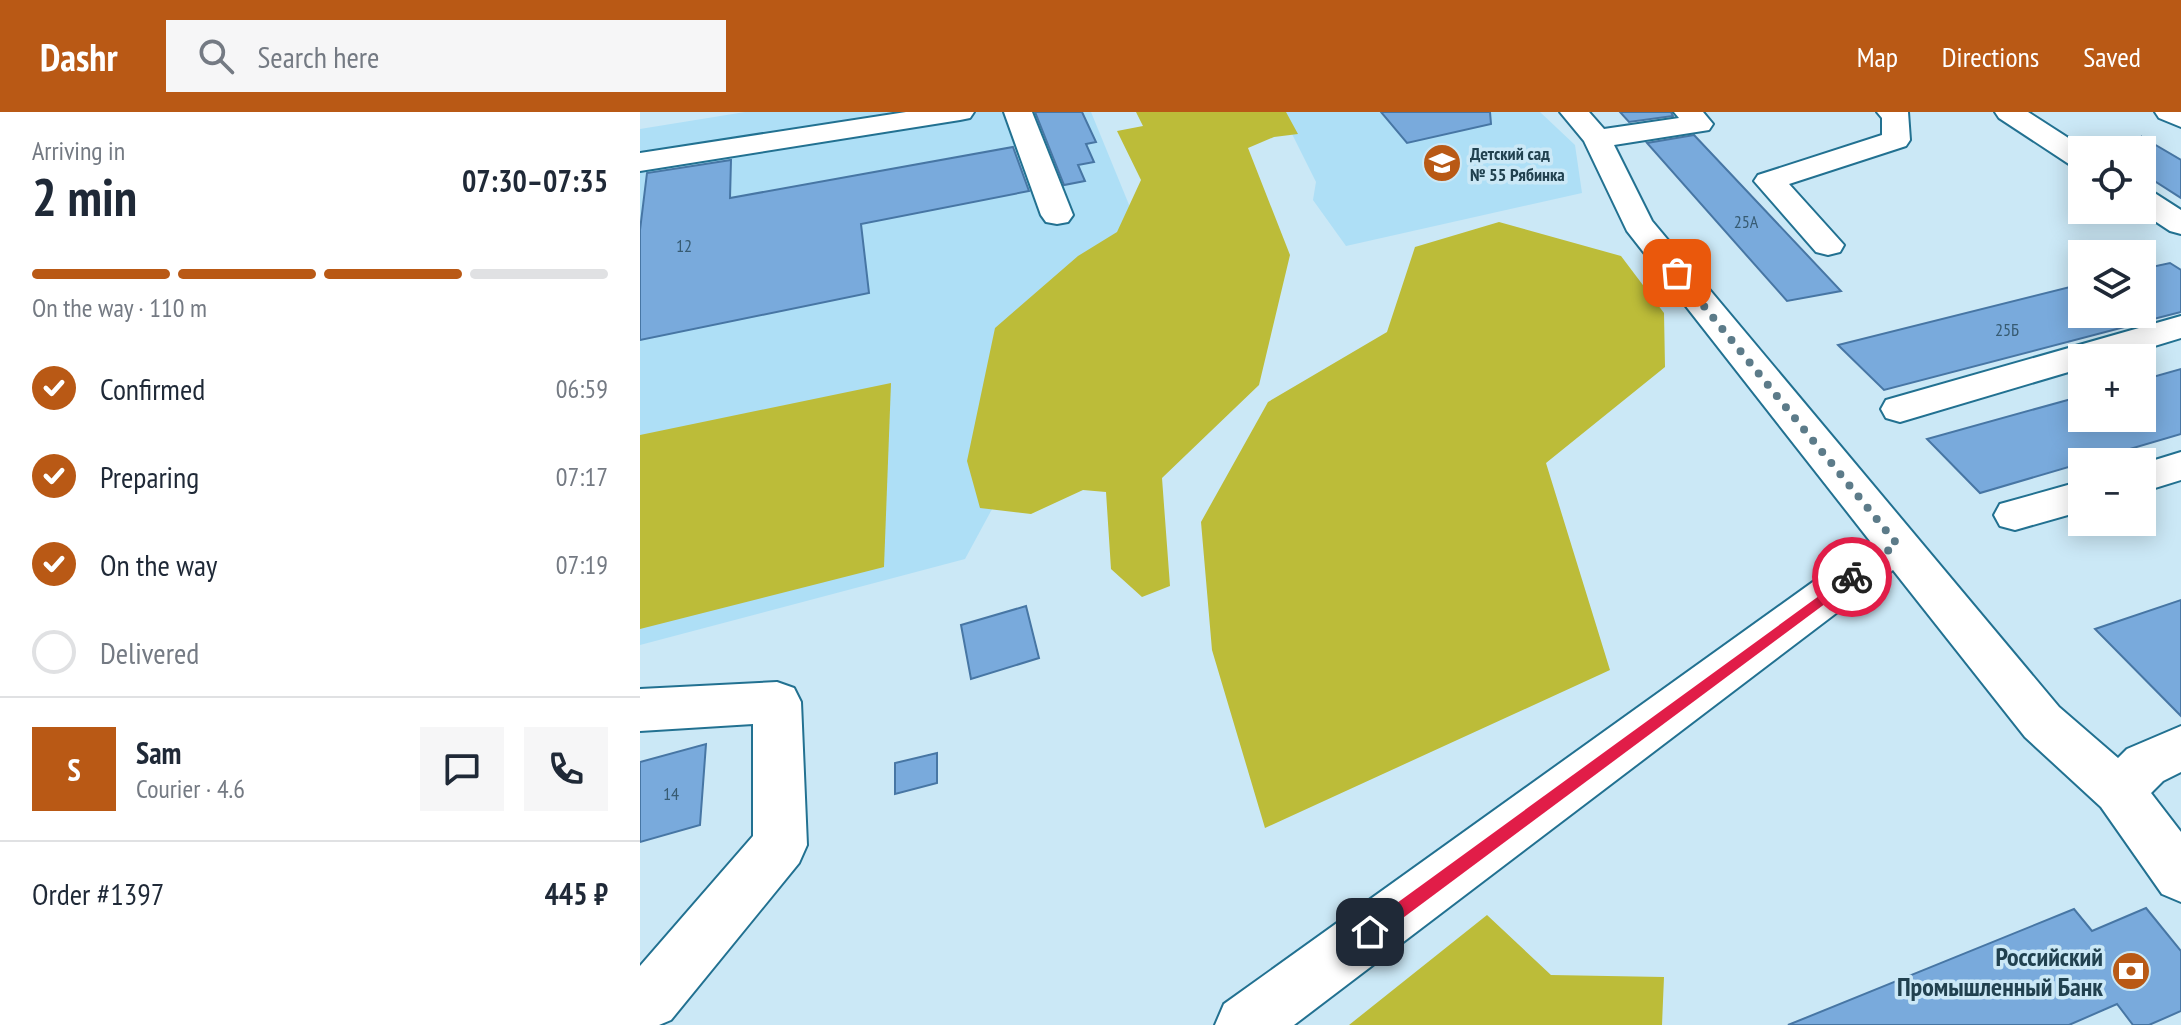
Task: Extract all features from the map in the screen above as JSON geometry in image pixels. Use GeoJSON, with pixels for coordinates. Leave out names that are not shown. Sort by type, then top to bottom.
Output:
{"type":"FeatureCollection","features":[{"type":"Feature","properties":{"kind":"street"},"geometry":{"type":"LineString","coordinates":[[640,162],[960,112]]}},
{"type":"Feature","properties":{"kind":"street"},"geometry":{"type":"LineString","coordinates":[[1018,112],[1057,215]]}},
{"type":"Feature","properties":{"kind":"street"},"geometry":{"type":"LineString","coordinates":[[1688,112],[1699,124],[1585,126],[1638,224],[2042,722],[2119,791],[2181,876]]}},
{"type":"Feature","properties":{"kind":"street"},"geometry":{"type":"LineString","coordinates":[[2009,112],[2068,151]]}},
{"type":"Feature","properties":{"kind":"street"},"geometry":{"type":"LineString","coordinates":[[2169,112],[2181,119]]}},
{"type":"Feature","properties":{"kind":"street"},"geometry":{"type":"LineString","coordinates":[[1828,245],[1769,181],[1896,140],[1898,113]]}},
{"type":"Feature","properties":{"kind":"street"},"geometry":{"type":"LineString","coordinates":[[2156,208],[2181,224]]}},
{"type":"Feature","properties":{"kind":"street"},"geometry":{"type":"LineString","coordinates":[[1900,409],[2181,327]]}},
{"type":"Feature","properties":{"kind":"street"},"geometry":{"type":"LineString","coordinates":[[2156,474],[2181,466]]}},
{"type":"Feature","properties":{"kind":"street"},"geometry":{"type":"LineString","coordinates":[[2015,515],[2068,500]]}},
{"type":"Feature","properties":{"kind":"street"},"geometry":{"type":"LineString","coordinates":[[1245,1025],[1897,544]]}},
{"type":"Feature","properties":{"kind":"street"},"geometry":{"type":"LineString","coordinates":[[640,710],[777,702],[780,845],[650,999],[640,1002]]}},
{"type":"Feature","properties":{"kind":"street"},"geometry":{"type":"LineString","coordinates":[[2119,791],[2145,765],[2181,748]]}},
{"type":"Feature","properties":{"kind":"shaded area"},"geometry":{"type":"Polygon","coordinates":[[[745,112],[1091,112],[1141,234],[965,559],[640,645],[640,129],[745,112]]]}},
{"type":"Feature","properties":{"kind":"shaded area"},"geometry":{"type":"Polygon","coordinates":[[[1136,112],[1286,112],[1298,134],[1274,137],[1248,148],[1290,255],[1259,385],[1162,478],[1170,586],[1142,597],[1111,569],[1106,492],[1083,490],[1031,514],[980,508],[967,461],[995,328],[1078,256],[1117,232],[1141,180],[1117,131],[1143,126],[1136,112]]]}},
{"type":"Feature","properties":{"kind":"shaded area","name":"Детский сад № 55 Рябинка"},"geometry":{"type":"Polygon","coordinates":[[[1281,112],[1540,112],[1575,145],[1582,193],[1346,246],[1313,200],[1316,182],[1281,112]]]}},
{"type":"Feature","properties":{"kind":"shaded area"},"geometry":{"type":"Polygon","coordinates":[[[1499,222],[1621,256],[1664,313],[1665,367],[1546,463],[1610,670],[1265,828],[1212,650],[1201,522],[1268,402],[1387,332],[1415,247],[1499,222]]]}},
{"type":"Feature","properties":{"kind":"shaded area"},"geometry":{"type":"Polygon","coordinates":[[[891,383],[884,567],[640,629],[640,435],[891,383]]]}},
{"type":"Feature","properties":{"kind":"shaded area"},"geometry":{"type":"Polygon","coordinates":[[[1487,915],[1551,975],[1664,977],[1662,1025],[1349,1025],[1487,915]]]}},
{"type":"Feature","properties":{"kind":"building"},"geometry":{"type":"Polygon","coordinates":[[[1035,112],[1082,112],[1096,142],[1086,144],[1094,162],[1078,165],[1085,181],[1064,185],[1035,112]]]}},
{"type":"Feature","properties":{"kind":"building"},"geometry":{"type":"Polygon","coordinates":[[[1381,112],[1490,112],[1491,124],[1407,143],[1381,112]]]}},
{"type":"Feature","properties":{"kind":"building"},"geometry":{"type":"Polygon","coordinates":[[[1620,112],[1671,112],[1673,116],[1629,122],[1620,112]]]}},
{"type":"Feature","properties":{"kind":"building"},"geometry":{"type":"Polygon","coordinates":[[[1694,135],[1841,291],[1787,301],[1647,143],[1694,135]]]}},
{"type":"Feature","properties":{"kind":"building"},"geometry":{"type":"Polygon","coordinates":[[[2156,145],[2181,160],[2181,198],[2156,182],[2156,145]]]}},
{"type":"Feature","properties":{"kind":"building"},"geometry":{"type":"Polygon","coordinates":[[[1013,147],[1029,191],[861,224],[869,293],[640,340],[640,230],[647,173],[731,160],[730,198],[1013,147]]]}},
{"type":"Feature","properties":{"kind":"building"},"geometry":{"type":"Polygon","coordinates":[[[2170,263],[2181,270],[2181,312],[2156,318],[2156,266],[2170,263]]]}},
{"type":"Feature","properties":{"kind":"building"},"geometry":{"type":"Polygon","coordinates":[[[2068,288],[2068,328],[2121,328],[1884,390],[1838,345],[2068,288]]]}},
{"type":"Feature","properties":{"kind":"building"},"geometry":{"type":"Polygon","coordinates":[[[2181,369],[2181,434],[2133,448],[2068,448],[2068,467],[1980,493],[1927,439],[2068,400],[2068,432],[2156,432],[2156,376],[2181,369]]]}},
{"type":"Feature","properties":{"kind":"building"},"geometry":{"type":"Polygon","coordinates":[[[2181,600],[2181,716],[2095,629],[2181,600]]]}},
{"type":"Feature","properties":{"kind":"building"},"geometry":{"type":"Polygon","coordinates":[[[1026,606],[1039,658],[971,679],[961,625],[1026,606]]]}},
{"type":"Feature","properties":{"kind":"building"},"geometry":{"type":"Polygon","coordinates":[[[706,744],[700,825],[640,842],[640,762],[706,744]]]}},
{"type":"Feature","properties":{"kind":"building"},"geometry":{"type":"Polygon","coordinates":[[[937,753],[937,783],[895,794],[895,763],[937,753]]]}},
{"type":"Feature","properties":{"kind":"building"},"geometry":{"type":"Polygon","coordinates":[[[2146,908],[2181,951],[2181,1011],[2149,1025],[2133,1025],[2117,1004],[2069,1025],[1788,1025],[2074,909],[2092,931],[2146,908]]]}},
{"type":"Feature","properties":{"kind":"way so far"},"geometry":{"type":"LineString","coordinates":[[1677,273],[1897,544],[1852,577]]}},
{"type":"Feature","properties":{"kind":"place","name":"Детский сад № 55 Рябинка"},"geometry":{"type":"Point","coordinates":[1442,163]}},
{"type":"Feature","properties":{"kind":"place","name":"Российский Промышленный Банк"},"geometry":{"type":"Point","coordinates":[2131,971]}},
{"type":"Feature","properties":{"kind":"route"},"geometry":{"type":"LineString","coordinates":[[1370,932],[1852,577]]}}]}
